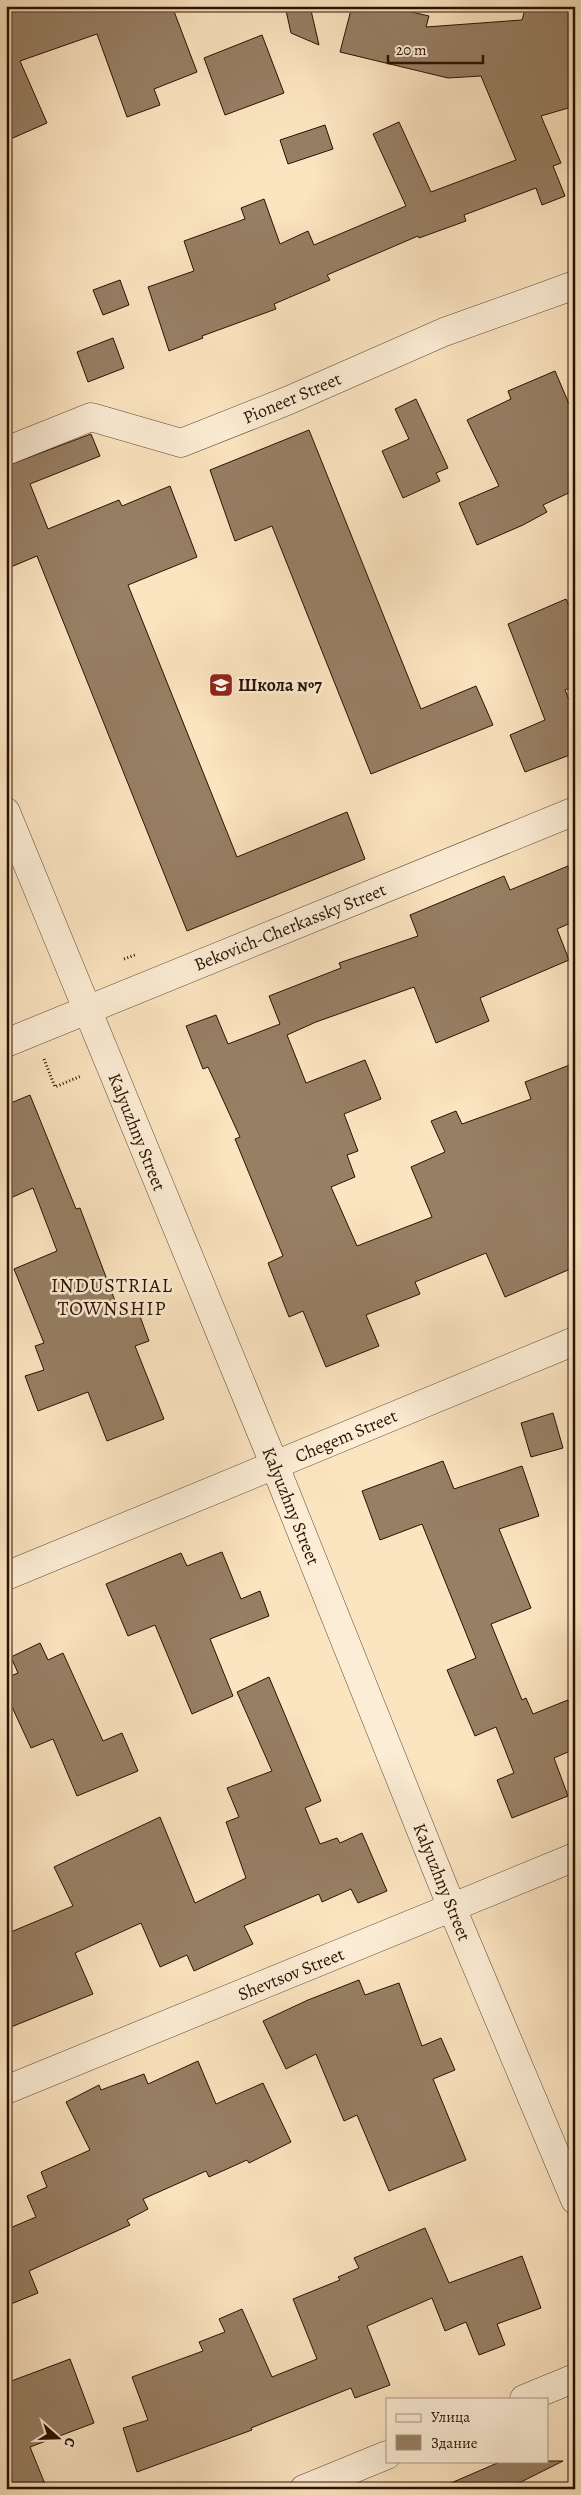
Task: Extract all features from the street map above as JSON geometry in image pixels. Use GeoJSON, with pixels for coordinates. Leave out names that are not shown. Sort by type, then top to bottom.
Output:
{"type":"FeatureCollection","features":[{"type":"Feature","properties":{"kind":"street","name":"Pioneer Street"},"geometry":{"type":"LineString","coordinates":[[6,451],[91,417],[181,443],[286,401],[444,332],[575,285]]}},
{"type":"Feature","properties":{"kind":"street","name":"Bekovich-Cherkassky Street"},"geometry":{"type":"LineString","coordinates":[[6,1043],[575,811]]}},
{"type":"Feature","properties":{"kind":"street","name":"Kalyuzhny Street"},"geometry":{"type":"LineString","coordinates":[[6,812],[275,1466],[452,1908],[575,2200]]}},
{"type":"Feature","properties":{"kind":"street","name":"Chegem Street"},"geometry":{"type":"LineString","coordinates":[[6,1576],[575,1341]]}},
{"type":"Feature","properties":{"kind":"street","name":"Shevtsov Street"},"geometry":{"type":"LineString","coordinates":[[6,2090],[575,1857]]}},
{"type":"Feature","properties":{"kind":"street"},"geometry":{"type":"LineString","coordinates":[[526,2398],[575,2378]]}},
{"type":"Feature","properties":{"kind":"street"},"geometry":{"type":"LineString","coordinates":[[304,2489],[386,2455]]}},
{"type":"Feature","properties":{"kind":"path"},"geometry":{"type":"LineString","coordinates":[[41,1053],[55,1087],[89,1073]]}},
{"type":"Feature","properties":{"kind":"building"},"geometry":{"type":"Polygon","coordinates":[[[6,6],[172,6],[197,72],[154,89],[160,105],[127,117],[97,34],[20,61],[47,123],[6,141],[6,6]]]}},
{"type":"Feature","properties":{"kind":"building"},"geometry":{"type":"Polygon","coordinates":[[[285,6],[310,6],[319,45],[291,33],[285,6]]]}},
{"type":"Feature","properties":{"kind":"building"},"geometry":{"type":"Polygon","coordinates":[[[352,6],[386,6],[429,16],[426,27],[522,20],[526,6],[575,6],[575,106],[541,116],[561,163],[553,166],[565,196],[542,205],[536,188],[464,215],[466,221],[419,238],[418,236],[327,275],[330,280],[274,304],[276,309],[202,336],[203,338],[169,351],[148,287],[194,271],[184,241],[245,219],[241,208],[264,199],[280,244],[308,231],[314,245],[406,206],[373,134],[399,122],[431,192],[516,160],[481,76],[448,78],[340,52],[352,6]]]}},
{"type":"Feature","properties":{"kind":"building"},"geometry":{"type":"Polygon","coordinates":[[[262,35],[284,93],[225,115],[204,58],[262,35]]]}},
{"type":"Feature","properties":{"kind":"building"},"geometry":{"type":"Polygon","coordinates":[[[325,125],[333,149],[288,164],[280,140],[325,125]]]}},
{"type":"Feature","properties":{"kind":"building"},"geometry":{"type":"Polygon","coordinates":[[[120,280],[129,305],[103,315],[93,290],[120,280]]]}},
{"type":"Feature","properties":{"kind":"building"},"geometry":{"type":"Polygon","coordinates":[[[113,338],[124,368],[88,382],[77,352],[113,338]]]}},
{"type":"Feature","properties":{"kind":"building"},"geometry":{"type":"Polygon","coordinates":[[[555,371],[575,418],[575,490],[543,505],[547,512],[523,525],[477,545],[459,503],[499,486],[467,420],[511,399],[508,391],[555,371]]]}},
{"type":"Feature","properties":{"kind":"building"},"geometry":{"type":"Polygon","coordinates":[[[416,399],[448,468],[436,473],[440,481],[403,498],[382,451],[409,439],[395,409],[416,399]]]}},
{"type":"Feature","properties":{"kind":"building"},"geometry":{"type":"Polygon","coordinates":[[[309,430],[421,709],[476,686],[493,725],[371,774],[272,526],[235,541],[210,470],[309,430]]]}},
{"type":"Feature","properties":{"kind":"building"},"geometry":{"type":"Polygon","coordinates":[[[91,434],[100,456],[30,484],[48,529],[119,500],[122,506],[170,486],[197,557],[128,585],[237,857],[347,812],[365,859],[187,931],[37,556],[6,569],[6,466],[91,434]]]}},
{"type":"Feature","properties":{"kind":"building"},"geometry":{"type":"Polygon","coordinates":[[[566,599],[575,619],[575,686],[565,690],[575,714],[575,753],[525,772],[510,735],[545,720],[508,624],[566,599]]]}},
{"type":"Feature","properties":{"kind":"building"},"geometry":{"type":"Polygon","coordinates":[[[568,866],[575,883],[575,921],[557,929],[569,960],[480,998],[489,1021],[436,1043],[414,987],[316,1022],[287,1035],[306,1083],[365,1060],[381,1099],[344,1114],[358,1151],[347,1155],[355,1177],[331,1187],[357,1246],[432,1217],[411,1167],[445,1152],[431,1121],[456,1111],[462,1124],[531,1099],[525,1082],[575,1063],[575,1267],[505,1297],[486,1253],[415,1282],[420,1294],[366,1315],[379,1346],[326,1367],[303,1311],[289,1317],[268,1263],[283,1256],[235,1139],[240,1137],[208,1067],[203,1069],[186,1026],[216,1015],[228,1044],[280,1024],[269,996],[341,968],[339,963],[418,936],[410,915],[504,876],[510,890],[568,866]]]}},
{"type":"Feature","properties":{"kind":"building"},"geometry":{"type":"Polygon","coordinates":[[[30,1095],[76,1209],[80,1208],[120,1314],[137,1308],[149,1341],[135,1346],[164,1419],[107,1441],[88,1392],[38,1411],[25,1376],[44,1370],[35,1346],[44,1343],[14,1269],[57,1251],[33,1188],[6,1200],[6,1105],[30,1095]]]}},
{"type":"Feature","properties":{"kind":"building"},"geometry":{"type":"Polygon","coordinates":[[[553,1413],[563,1448],[531,1457],[521,1423],[553,1413]]]}},
{"type":"Feature","properties":{"kind":"building"},"geometry":{"type":"Polygon","coordinates":[[[443,1461],[454,1489],[522,1466],[539,1516],[499,1529],[531,1608],[491,1624],[522,1700],[526,1698],[533,1714],[568,1700],[575,1719],[575,1749],[554,1758],[568,1796],[512,1818],[497,1780],[514,1773],[496,1727],[475,1736],[447,1670],[476,1658],[422,1524],[380,1540],[362,1491],[443,1461]]]}},
{"type":"Feature","properties":{"kind":"building"},"geometry":{"type":"Polygon","coordinates":[[[222,1552],[241,1599],[260,1591],[269,1616],[210,1639],[233,1696],[192,1714],[155,1625],[128,1636],[106,1584],[181,1553],[187,1566],[222,1552]]]}},
{"type":"Feature","properties":{"kind":"building"},"geometry":{"type":"Polygon","coordinates":[[[40,1643],[48,1660],[63,1653],[103,1741],[122,1733],[138,1771],[77,1796],[53,1739],[31,1748],[6,1694],[6,1678],[18,1673],[11,1657],[40,1643]]]}},
{"type":"Feature","properties":{"kind":"building"},"geometry":{"type":"Polygon","coordinates":[[[269,1677],[321,1801],[305,1808],[320,1844],[337,1838],[340,1843],[362,1833],[387,1891],[358,1903],[351,1889],[322,1902],[319,1894],[244,1926],[253,1944],[194,1971],[187,1955],[160,1967],[141,1923],[75,1953],[93,1994],[6,2029],[6,1934],[73,1906],[54,1867],[160,1817],[195,1903],[246,1878],[226,1822],[239,1817],[227,1788],[272,1771],[237,1692],[269,1677]]]}},
{"type":"Feature","properties":{"kind":"building"},"geometry":{"type":"Polygon","coordinates":[[[359,1980],[365,1995],[399,1983],[422,2046],[441,2038],[455,2070],[433,2079],[466,2160],[389,2191],[357,2115],[344,2121],[316,2054],[286,2069],[263,2021],[308,2000],[359,1980]]]}},
{"type":"Feature","properties":{"kind":"building"},"geometry":{"type":"Polygon","coordinates":[[[198,2061],[216,2104],[263,2083],[291,2142],[249,2163],[247,2160],[209,2177],[206,2171],[143,2199],[148,2209],[127,2220],[130,2225],[29,2271],[38,2293],[6,2306],[6,2218],[10,2228],[36,2217],[27,2196],[47,2187],[41,2172],[90,2150],[66,2102],[99,2085],[101,2090],[144,2074],[148,2084],[198,2061]]]}},
{"type":"Feature","properties":{"kind":"building"},"geometry":{"type":"Polygon","coordinates":[[[425,2228],[449,2283],[522,2256],[541,2308],[497,2324],[505,2345],[479,2355],[466,2322],[445,2331],[432,2298],[367,2326],[390,2385],[355,2398],[351,2388],[251,2428],[252,2430],[137,2472],[123,2428],[148,2420],[132,2377],[203,2351],[199,2342],[225,2332],[219,2319],[242,2309],[272,2377],[317,2359],[293,2299],[340,2280],[338,2277],[359,2268],[354,2258],[425,2228]]]}},
{"type":"Feature","properties":{"kind":"building"},"geometry":{"type":"Polygon","coordinates":[[[70,2359],[94,2423],[30,2447],[47,2489],[13,2489],[6,2471],[6,2383],[70,2359]]]}},
{"type":"Feature","properties":{"kind":"building"},"geometry":{"type":"Polygon","coordinates":[[[563,2461],[507,2489],[437,2489],[500,2462],[563,2461]]]}},
{"type":"Feature","properties":{"kind":"place","name":"Школа №7"},"geometry":{"type":"Point","coordinates":[221,685]}},
{"type":"Feature","properties":{"kind":"district","name":"INDUSTRIAL TOWNSHIP"},"geometry":{"type":"Point","coordinates":[112,1296]}}]}
